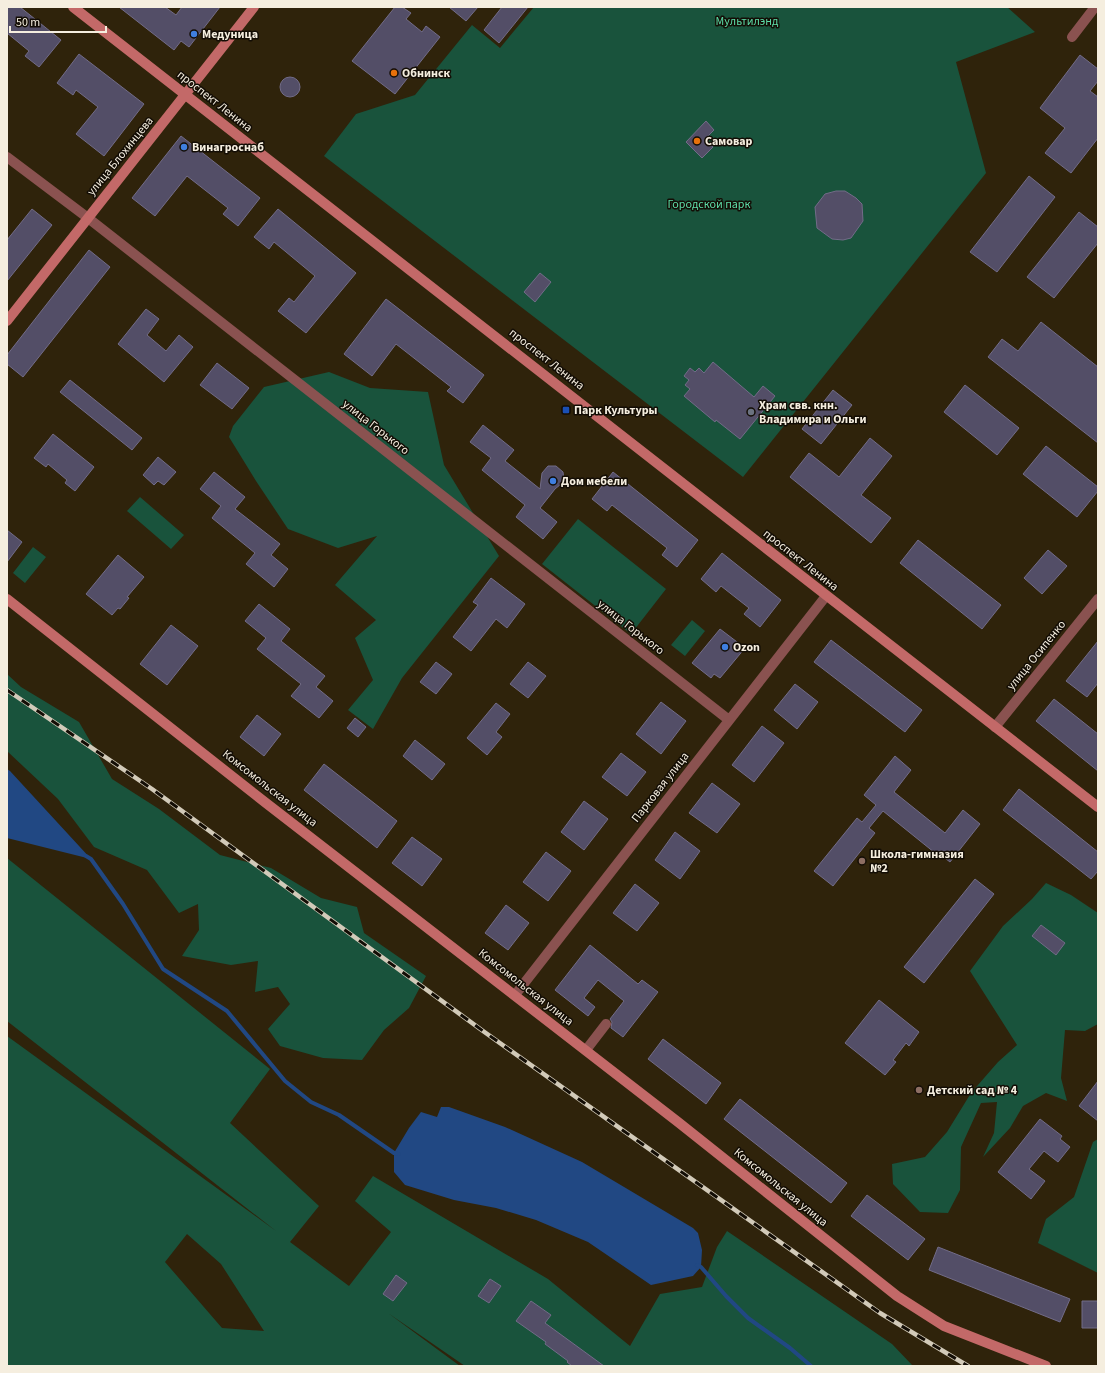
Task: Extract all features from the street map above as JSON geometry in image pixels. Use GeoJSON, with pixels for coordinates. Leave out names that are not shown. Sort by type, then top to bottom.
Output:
{"type":"FeatureCollection","features":[{"type":"Feature","properties":{"kind":"street","name":"проспект Ленина"},"geometry":{"type":"LineString","coordinates":[[73,7],[1098,807]]}},
{"type":"Feature","properties":{"kind":"street","name":"улица Блохинцева"},"geometry":{"type":"LineString","coordinates":[[7,321],[254,7]]}},
{"type":"Feature","properties":{"kind":"street"},"geometry":{"type":"LineString","coordinates":[[1072,37],[1095,7]]}},
{"type":"Feature","properties":{"kind":"street","name":"улица Горького"},"geometry":{"type":"LineString","coordinates":[[7,157],[88,218],[729,720]]}},
{"type":"Feature","properties":{"kind":"street","name":"Парковая улица"},"geometry":{"type":"LineString","coordinates":[[515,995],[826,596]]}},
{"type":"Feature","properties":{"kind":"street","name":"Комсомольская улица"},"geometry":{"type":"LineString","coordinates":[[7,599],[266,803],[586,1050],[897,1296],[944,1326],[1046,1366]]}},
{"type":"Feature","properties":{"kind":"street","name":"улица Осипенко"},"geometry":{"type":"LineString","coordinates":[[995,728],[1098,599]]}},
{"type":"Feature","properties":{"kind":"street"},"geometry":{"type":"LineString","coordinates":[[586,1050],[606,1024]]}},
{"type":"Feature","properties":{"kind":"green space","name":"Городской парк"},"geometry":{"type":"Polygon","coordinates":[[[534,7],[1007,7],[1035,32],[956,62],[986,173],[743,477],[324,156],[356,114],[415,95],[472,25],[500,48],[534,7]]]}},
{"type":"Feature","properties":{"kind":"green space"},"geometry":{"type":"Polygon","coordinates":[[[329,372],[370,388],[428,392],[444,465],[499,556],[402,678],[373,729],[348,710],[373,680],[355,638],[376,620],[335,585],[377,536],[338,548],[288,529],[229,437],[233,426],[264,387],[329,372]]]}},
{"type":"Feature","properties":{"kind":"green space"},"geometry":{"type":"Polygon","coordinates":[[[140,497],[184,535],[171,549],[127,511],[140,497]]]}},
{"type":"Feature","properties":{"kind":"green space"},"geometry":{"type":"Polygon","coordinates":[[[578,519],[666,589],[631,634],[542,564],[578,519]]]}},
{"type":"Feature","properties":{"kind":"green space"},"geometry":{"type":"Polygon","coordinates":[[[33,547],[46,557],[25,583],[13,573],[33,547]]]}},
{"type":"Feature","properties":{"kind":"green space"},"geometry":{"type":"Polygon","coordinates":[[[692,620],[705,631],[685,656],[671,645],[692,620]]]}},
{"type":"Feature","properties":{"kind":"green space"},"geometry":{"type":"Polygon","coordinates":[[[7,674],[21,687],[79,722],[112,779],[159,809],[220,855],[271,868],[321,898],[357,907],[364,933],[426,976],[409,1008],[384,1030],[362,1060],[323,1058],[280,1046],[268,1029],[290,1004],[278,987],[255,992],[258,961],[231,965],[182,956],[199,930],[198,904],[179,913],[147,870],[94,847],[58,799],[7,751],[7,674]]]}},
{"type":"Feature","properties":{"kind":"green space"},"geometry":{"type":"Polygon","coordinates":[[[7,858],[270,1069],[230,1123],[319,1206],[290,1242],[349,1286],[391,1232],[355,1201],[373,1176],[548,1279],[630,1346],[660,1294],[702,1287],[717,1247],[727,1231],[892,1344],[913,1366],[465,1366],[388,1313],[460,1366],[7,1366],[7,1036],[276,1231],[7,1021],[7,858]],[[187,1234],[165,1262],[222,1328],[264,1331],[221,1264],[187,1234]]]}},
{"type":"Feature","properties":{"kind":"green space"},"geometry":{"type":"Polygon","coordinates":[[[1046,883],[1071,895],[1098,913],[1098,1024],[1085,1031],[1065,1030],[1061,1078],[1067,1101],[1046,1093],[1023,1106],[1010,1128],[983,1157],[994,1133],[997,1102],[981,1103],[961,1147],[960,1190],[948,1213],[920,1212],[893,1184],[892,1164],[925,1157],[947,1132],[971,1093],[998,1062],[1017,1045],[970,971],[1003,926],[1032,899],[1046,883]]]}},
{"type":"Feature","properties":{"kind":"green space"},"geometry":{"type":"Polygon","coordinates":[[[1098,1139],[1098,1273],[1038,1243],[1046,1219],[1074,1197],[1093,1142],[1098,1139]]]}},
{"type":"Feature","properties":{"kind":"water"},"geometry":{"type":"Polygon","coordinates":[[[7,769],[10,771],[91,859],[7,838],[7,769]]]}},
{"type":"Feature","properties":{"kind":"water"},"geometry":{"type":"Polygon","coordinates":[[[441,1107],[449,1107],[505,1127],[582,1162],[693,1228],[698,1233],[702,1250],[701,1267],[693,1276],[651,1285],[588,1242],[536,1220],[496,1208],[454,1200],[405,1185],[394,1172],[394,1153],[409,1128],[421,1112],[437,1117],[441,1107]]]}},
{"type":"Feature","properties":{"kind":"building"},"geometry":{"type":"Polygon","coordinates":[[[7,7],[20,7],[61,40],[39,67],[25,56],[29,51],[7,33],[7,7]]]}},
{"type":"Feature","properties":{"kind":"building"},"geometry":{"type":"Polygon","coordinates":[[[119,7],[165,7],[176,15],[182,7],[220,7],[189,47],[181,41],[174,50],[119,7]]]}},
{"type":"Feature","properties":{"kind":"building"},"geometry":{"type":"Polygon","coordinates":[[[395,7],[402,7],[411,13],[406,19],[422,32],[426,26],[440,37],[395,94],[352,61],[395,7]]]}},
{"type":"Feature","properties":{"kind":"building"},"geometry":{"type":"Polygon","coordinates":[[[449,7],[478,7],[466,21],[449,7]]]}},
{"type":"Feature","properties":{"kind":"building"},"geometry":{"type":"Polygon","coordinates":[[[502,7],[528,7],[499,43],[484,30],[502,7]]]}},
{"type":"Feature","properties":{"kind":"building"},"geometry":{"type":"Polygon","coordinates":[[[79,54],[144,104],[104,156],[76,134],[98,107],[76,90],[73,95],[57,83],[79,54]]]}},
{"type":"Feature","properties":{"kind":"building"},"geometry":{"type":"Polygon","coordinates":[[[1080,55],[1098,69],[1098,81],[1090,91],[1098,97],[1098,138],[1071,173],[1045,153],[1065,128],[1040,108],[1080,55]]]}},
{"type":"Feature","properties":{"kind":"building"},"geometry":{"type":"Polygon","coordinates":[[[290,77],[297,80],[300,87],[297,94],[290,97],[283,94],[280,87],[283,80],[290,77]]]}},
{"type":"Feature","properties":{"kind":"building","name":"Самовар"},"geometry":{"type":"Polygon","coordinates":[[[706,121],[714,130],[705,139],[713,147],[702,158],[686,142],[706,121]]]}},
{"type":"Feature","properties":{"kind":"building"},"geometry":{"type":"Polygon","coordinates":[[[181,136],[260,198],[238,226],[223,214],[228,208],[187,176],[155,216],[132,198],[181,136]]]}},
{"type":"Feature","properties":{"kind":"building"},"geometry":{"type":"Polygon","coordinates":[[[1029,176],[1055,197],[997,272],[970,252],[1029,176]]]}},
{"type":"Feature","properties":{"kind":"building"},"geometry":{"type":"Polygon","coordinates":[[[836,191],[845,191],[862,204],[863,221],[851,238],[843,240],[832,239],[817,228],[815,207],[825,194],[836,191]]]}},
{"type":"Feature","properties":{"kind":"building"},"geometry":{"type":"Polygon","coordinates":[[[32,209],[52,225],[7,281],[7,240],[32,209]]]}},
{"type":"Feature","properties":{"kind":"building"},"geometry":{"type":"Polygon","coordinates":[[[278,209],[356,273],[306,333],[278,311],[289,298],[294,302],[315,276],[274,242],[269,249],[254,237],[278,209]]]}},
{"type":"Feature","properties":{"kind":"building"},"geometry":{"type":"Polygon","coordinates":[[[1079,212],[1098,227],[1098,243],[1054,298],[1027,277],[1079,212]]]}},
{"type":"Feature","properties":{"kind":"building"},"geometry":{"type":"Polygon","coordinates":[[[89,250],[110,267],[23,377],[7,364],[7,355],[89,250]]]}},
{"type":"Feature","properties":{"kind":"building"},"geometry":{"type":"Polygon","coordinates":[[[540,273],[551,282],[535,302],[524,292],[540,273]]]}},
{"type":"Feature","properties":{"kind":"building"},"geometry":{"type":"Polygon","coordinates":[[[386,299],[484,375],[463,403],[447,391],[451,387],[396,344],[372,376],[344,354],[386,299]]]}},
{"type":"Feature","properties":{"kind":"building"},"geometry":{"type":"Polygon","coordinates":[[[146,309],[159,319],[147,335],[166,351],[179,335],[193,347],[164,382],[118,344],[146,309]]]}},
{"type":"Feature","properties":{"kind":"building"},"geometry":{"type":"Polygon","coordinates":[[[1041,322],[1098,367],[1098,443],[988,357],[1002,339],[1018,351],[1041,322]]]}},
{"type":"Feature","properties":{"kind":"building"},"geometry":{"type":"Polygon","coordinates":[[[713,362],[754,397],[763,386],[775,396],[740,439],[716,420],[715,422],[684,396],[690,389],[685,385],[689,380],[684,376],[690,368],[695,372],[699,368],[704,373],[713,362]]]}},
{"type":"Feature","properties":{"kind":"building"},"geometry":{"type":"Polygon","coordinates":[[[217,363],[249,388],[232,409],[200,385],[217,363]]]}},
{"type":"Feature","properties":{"kind":"building"},"geometry":{"type":"Polygon","coordinates":[[[70,380],[142,438],[132,450],[60,392],[70,380]]]}},
{"type":"Feature","properties":{"kind":"building"},"geometry":{"type":"Polygon","coordinates":[[[965,385],[1019,428],[997,455],[944,412],[965,385]]]}},
{"type":"Feature","properties":{"kind":"building"},"geometry":{"type":"Polygon","coordinates":[[[833,390],[852,405],[821,444],[802,429],[833,390]]]}},
{"type":"Feature","properties":{"kind":"building"},"geometry":{"type":"Polygon","coordinates":[[[483,425],[514,450],[505,461],[540,489],[542,473],[548,466],[556,466],[563,472],[564,480],[540,508],[557,522],[543,539],[516,517],[525,505],[482,470],[491,458],[470,442],[483,425]]]}},
{"type":"Feature","properties":{"kind":"building"},"geometry":{"type":"Polygon","coordinates":[[[53,434],[94,467],[75,491],[65,483],[67,480],[48,464],[46,467],[34,458],[53,434]]]}},
{"type":"Feature","properties":{"kind":"building"},"geometry":{"type":"Polygon","coordinates":[[[870,438],[892,456],[861,495],[891,518],[871,543],[790,477],[809,453],[839,477],[870,438]]]}},
{"type":"Feature","properties":{"kind":"building"},"geometry":{"type":"Polygon","coordinates":[[[1046,446],[1098,487],[1098,491],[1077,517],[1023,474],[1046,446]]]}},
{"type":"Feature","properties":{"kind":"building"},"geometry":{"type":"Polygon","coordinates":[[[158,457],[176,472],[164,485],[158,481],[154,485],[143,475],[158,457]]]}},
{"type":"Feature","properties":{"kind":"building"},"geometry":{"type":"Polygon","coordinates":[[[214,472],[245,497],[235,509],[280,544],[271,555],[288,569],[274,587],[246,564],[255,553],[212,518],[221,506],[200,489],[214,472]]]}},
{"type":"Feature","properties":{"kind":"building"},"geometry":{"type":"Polygon","coordinates":[[[613,472],[698,540],[677,567],[662,555],[667,548],[612,505],[607,511],[592,499],[613,472]]]}},
{"type":"Feature","properties":{"kind":"building"},"geometry":{"type":"Polygon","coordinates":[[[7,530],[22,542],[7,562],[7,530]]]}},
{"type":"Feature","properties":{"kind":"building"},"geometry":{"type":"Polygon","coordinates":[[[918,540],[1001,605],[982,629],[900,563],[918,540]]]}},
{"type":"Feature","properties":{"kind":"building"},"geometry":{"type":"Polygon","coordinates":[[[1048,550],[1067,566],[1042,594],[1024,578],[1048,550]]]}},
{"type":"Feature","properties":{"kind":"building"},"geometry":{"type":"Polygon","coordinates":[[[722,553],[781,600],[760,627],[744,614],[749,608],[721,586],[716,592],[701,579],[722,553]]]}},
{"type":"Feature","properties":{"kind":"building"},"geometry":{"type":"Polygon","coordinates":[[[118,555],[144,577],[127,597],[129,598],[120,609],[118,608],[112,615],[86,594],[118,555]]]}},
{"type":"Feature","properties":{"kind":"building"},"geometry":{"type":"Polygon","coordinates":[[[491,578],[525,604],[507,628],[496,619],[471,651],[453,637],[478,605],[473,602],[491,578]]]}},
{"type":"Feature","properties":{"kind":"building"},"geometry":{"type":"Polygon","coordinates":[[[259,604],[290,629],[281,641],[325,676],[316,687],[333,701],[319,718],[291,696],[301,684],[257,649],[266,638],[245,621],[259,604]]]}},
{"type":"Feature","properties":{"kind":"building"},"geometry":{"type":"Polygon","coordinates":[[[171,625],[198,646],[167,685],[140,664],[171,625]]]}},
{"type":"Feature","properties":{"kind":"building"},"geometry":{"type":"Polygon","coordinates":[[[720,629],[745,648],[720,678],[714,674],[711,678],[692,663],[720,629]]]}},
{"type":"Feature","properties":{"kind":"building"},"geometry":{"type":"Polygon","coordinates":[[[831,640],[922,710],[905,732],[814,662],[831,640]]]}},
{"type":"Feature","properties":{"kind":"building"},"geometry":{"type":"Polygon","coordinates":[[[1098,641],[1098,683],[1087,697],[1066,681],[1098,641]]]}},
{"type":"Feature","properties":{"kind":"building"},"geometry":{"type":"Polygon","coordinates":[[[436,662],[452,674],[436,694],[420,682],[436,662]]]}},
{"type":"Feature","properties":{"kind":"building"},"geometry":{"type":"Polygon","coordinates":[[[528,662],[546,676],[528,698],[510,684],[528,662]]]}},
{"type":"Feature","properties":{"kind":"building"},"geometry":{"type":"Polygon","coordinates":[[[795,684],[818,702],[797,729],[774,710],[795,684]]]}},
{"type":"Feature","properties":{"kind":"building"},"geometry":{"type":"Polygon","coordinates":[[[1054,699],[1098,734],[1098,771],[1036,721],[1054,699]]]}},
{"type":"Feature","properties":{"kind":"building"},"geometry":{"type":"Polygon","coordinates":[[[661,702],[686,721],[661,754],[636,734],[661,702]]]}},
{"type":"Feature","properties":{"kind":"building"},"geometry":{"type":"Polygon","coordinates":[[[496,703],[510,714],[496,732],[502,737],[487,755],[467,738],[496,703]]]}},
{"type":"Feature","properties":{"kind":"building"},"geometry":{"type":"Polygon","coordinates":[[[257,715],[281,734],[264,756],[240,737],[257,715]]]}},
{"type":"Feature","properties":{"kind":"building"},"geometry":{"type":"Polygon","coordinates":[[[355,718],[366,727],[358,737],[347,728],[355,718]]]}},
{"type":"Feature","properties":{"kind":"building"},"geometry":{"type":"Polygon","coordinates":[[[762,726],[784,743],[754,782],[732,765],[762,726]]]}},
{"type":"Feature","properties":{"kind":"building"},"geometry":{"type":"Polygon","coordinates":[[[415,740],[445,764],[432,780],[403,756],[415,740]]]}},
{"type":"Feature","properties":{"kind":"building"},"geometry":{"type":"Polygon","coordinates":[[[621,753],[646,772],[627,796],[602,777],[621,753]]]}},
{"type":"Feature","properties":{"kind":"building"},"geometry":{"type":"Polygon","coordinates":[[[895,756],[911,770],[894,792],[945,833],[963,810],[980,824],[950,862],[941,855],[940,857],[883,811],[869,828],[875,833],[833,886],[814,871],[857,818],[862,822],[876,805],[864,795],[895,756]]]}},
{"type":"Feature","properties":{"kind":"building"},"geometry":{"type":"Polygon","coordinates":[[[324,764],[397,821],[377,848],[304,790],[324,764]]]}},
{"type":"Feature","properties":{"kind":"building"},"geometry":{"type":"Polygon","coordinates":[[[712,783],[740,804],[717,833],[689,813],[712,783]]]}},
{"type":"Feature","properties":{"kind":"building"},"geometry":{"type":"Polygon","coordinates":[[[1019,789],[1098,852],[1098,871],[1091,879],[1003,810],[1019,789]]]}},
{"type":"Feature","properties":{"kind":"building"},"geometry":{"type":"Polygon","coordinates":[[[584,801],[608,819],[584,850],[561,832],[584,801]]]}},
{"type":"Feature","properties":{"kind":"building"},"geometry":{"type":"Polygon","coordinates":[[[675,832],[700,851],[680,879],[655,860],[675,832]]]}},
{"type":"Feature","properties":{"kind":"building"},"geometry":{"type":"Polygon","coordinates":[[[412,837],[442,859],[422,886],[392,863],[412,837]]]}},
{"type":"Feature","properties":{"kind":"building"},"geometry":{"type":"Polygon","coordinates":[[[546,852],[571,871],[548,901],[523,882],[546,852]]]}},
{"type":"Feature","properties":{"kind":"building"},"geometry":{"type":"Polygon","coordinates":[[[975,879],[994,894],[924,983],[904,967],[975,879]]]}},
{"type":"Feature","properties":{"kind":"building"},"geometry":{"type":"Polygon","coordinates":[[[635,884],[659,903],[637,931],[613,913],[635,884]]]}},
{"type":"Feature","properties":{"kind":"building"},"geometry":{"type":"Polygon","coordinates":[[[506,905],[529,923],[508,950],[485,933],[506,905]]]}},
{"type":"Feature","properties":{"kind":"building"},"geometry":{"type":"Polygon","coordinates":[[[1041,925],[1065,943],[1056,955],[1032,936],[1041,925]]]}},
{"type":"Feature","properties":{"kind":"building"},"geometry":{"type":"Polygon","coordinates":[[[590,945],[638,984],[642,980],[658,992],[623,1037],[611,1028],[612,1022],[610,1019],[624,1001],[598,980],[584,998],[595,1007],[588,1016],[555,990],[590,945]]]}},
{"type":"Feature","properties":{"kind":"building"},"geometry":{"type":"Polygon","coordinates":[[[879,1000],[919,1032],[909,1046],[906,1043],[893,1060],[896,1062],[885,1075],[845,1043],[879,1000]]]}},
{"type":"Feature","properties":{"kind":"building"},"geometry":{"type":"Polygon","coordinates":[[[663,1039],[721,1083],[706,1104],[648,1059],[663,1039]]]}},
{"type":"Feature","properties":{"kind":"building"},"geometry":{"type":"Polygon","coordinates":[[[1098,1081],[1098,1121],[1079,1106],[1098,1081]]]}},
{"type":"Feature","properties":{"kind":"building"},"geometry":{"type":"Polygon","coordinates":[[[740,1099],[847,1183],[831,1203],[724,1119],[740,1099]]]}},
{"type":"Feature","properties":{"kind":"building"},"geometry":{"type":"Polygon","coordinates":[[[1040,1119],[1062,1136],[1060,1139],[1070,1147],[1058,1162],[1044,1151],[1029,1169],[1045,1181],[1031,1199],[998,1172],[1040,1119]]]}},
{"type":"Feature","properties":{"kind":"building"},"geometry":{"type":"Polygon","coordinates":[[[867,1195],[925,1239],[908,1260],[851,1216],[867,1195]]]}},
{"type":"Feature","properties":{"kind":"building"},"geometry":{"type":"Polygon","coordinates":[[[938,1247],[1070,1299],[1060,1322],[929,1270],[938,1247]]]}},
{"type":"Feature","properties":{"kind":"building"},"geometry":{"type":"Polygon","coordinates":[[[396,1275],[407,1283],[393,1301],[383,1294],[396,1275]]]}},
{"type":"Feature","properties":{"kind":"building"},"geometry":{"type":"Polygon","coordinates":[[[490,1279],[501,1286],[489,1303],[478,1296],[490,1279]]]}},
{"type":"Feature","properties":{"kind":"building"},"geometry":{"type":"Polygon","coordinates":[[[531,1301],[551,1315],[545,1323],[604,1366],[572,1366],[567,1362],[568,1361],[545,1344],[546,1342],[516,1321],[531,1301]]]}},
{"type":"Feature","properties":{"kind":"building"},"geometry":{"type":"Polygon","coordinates":[[[1082,1301],[1098,1301],[1098,1328],[1082,1328],[1082,1301]]]}},
{"type":"Feature","properties":{"kind":"waterway"},"geometry":{"type":"LineString","coordinates":[[86,856],[91,859],[123,904],[163,969],[227,1011],[285,1081],[311,1102],[339,1115],[394,1153],[399,1154]]}},
{"type":"Feature","properties":{"kind":"waterway"},"geometry":{"type":"LineString","coordinates":[[697,1265],[701,1267],[726,1296],[748,1318],[790,1348],[811,1366]]}},
{"type":"Feature","properties":{"kind":"railway"},"geometry":{"type":"LineString","coordinates":[[7,690],[152,789],[483,1031],[880,1313],[968,1366]]}},
{"type":"Feature","properties":{"kind":"place","name":"Медуница"},"geometry":{"type":"Point","coordinates":[194,34]}},
{"type":"Feature","properties":{"kind":"place","name":"Обнинск"},"geometry":{"type":"Point","coordinates":[394,73]}},
{"type":"Feature","properties":{"kind":"place","name":"Самовар"},"geometry":{"type":"Point","coordinates":[697,141]}},
{"type":"Feature","properties":{"kind":"place","name":"Винагроснаб"},"geometry":{"type":"Point","coordinates":[184,147]}},
{"type":"Feature","properties":{"kind":"place","name":"Парк Культуры"},"geometry":{"type":"Point","coordinates":[566,410]}},
{"type":"Feature","properties":{"kind":"place","name":"Храм свв. кнн. Владимира и Ольги"},"geometry":{"type":"Point","coordinates":[751,412]}},
{"type":"Feature","properties":{"kind":"place","name":"Дом мебели"},"geometry":{"type":"Point","coordinates":[553,481]}},
{"type":"Feature","properties":{"kind":"place","name":"Ozon"},"geometry":{"type":"Point","coordinates":[725,647]}},
{"type":"Feature","properties":{"kind":"place","name":"Школа-гимназия №2"},"geometry":{"type":"Point","coordinates":[862,861]}},
{"type":"Feature","properties":{"kind":"place","name":"Детский сад № 4"},"geometry":{"type":"Point","coordinates":[919,1090]}},
{"type":"Feature","properties":{"kind":"park label","name":"Мультилэнд"},"geometry":{"type":"Point","coordinates":[747,21]}}]}
